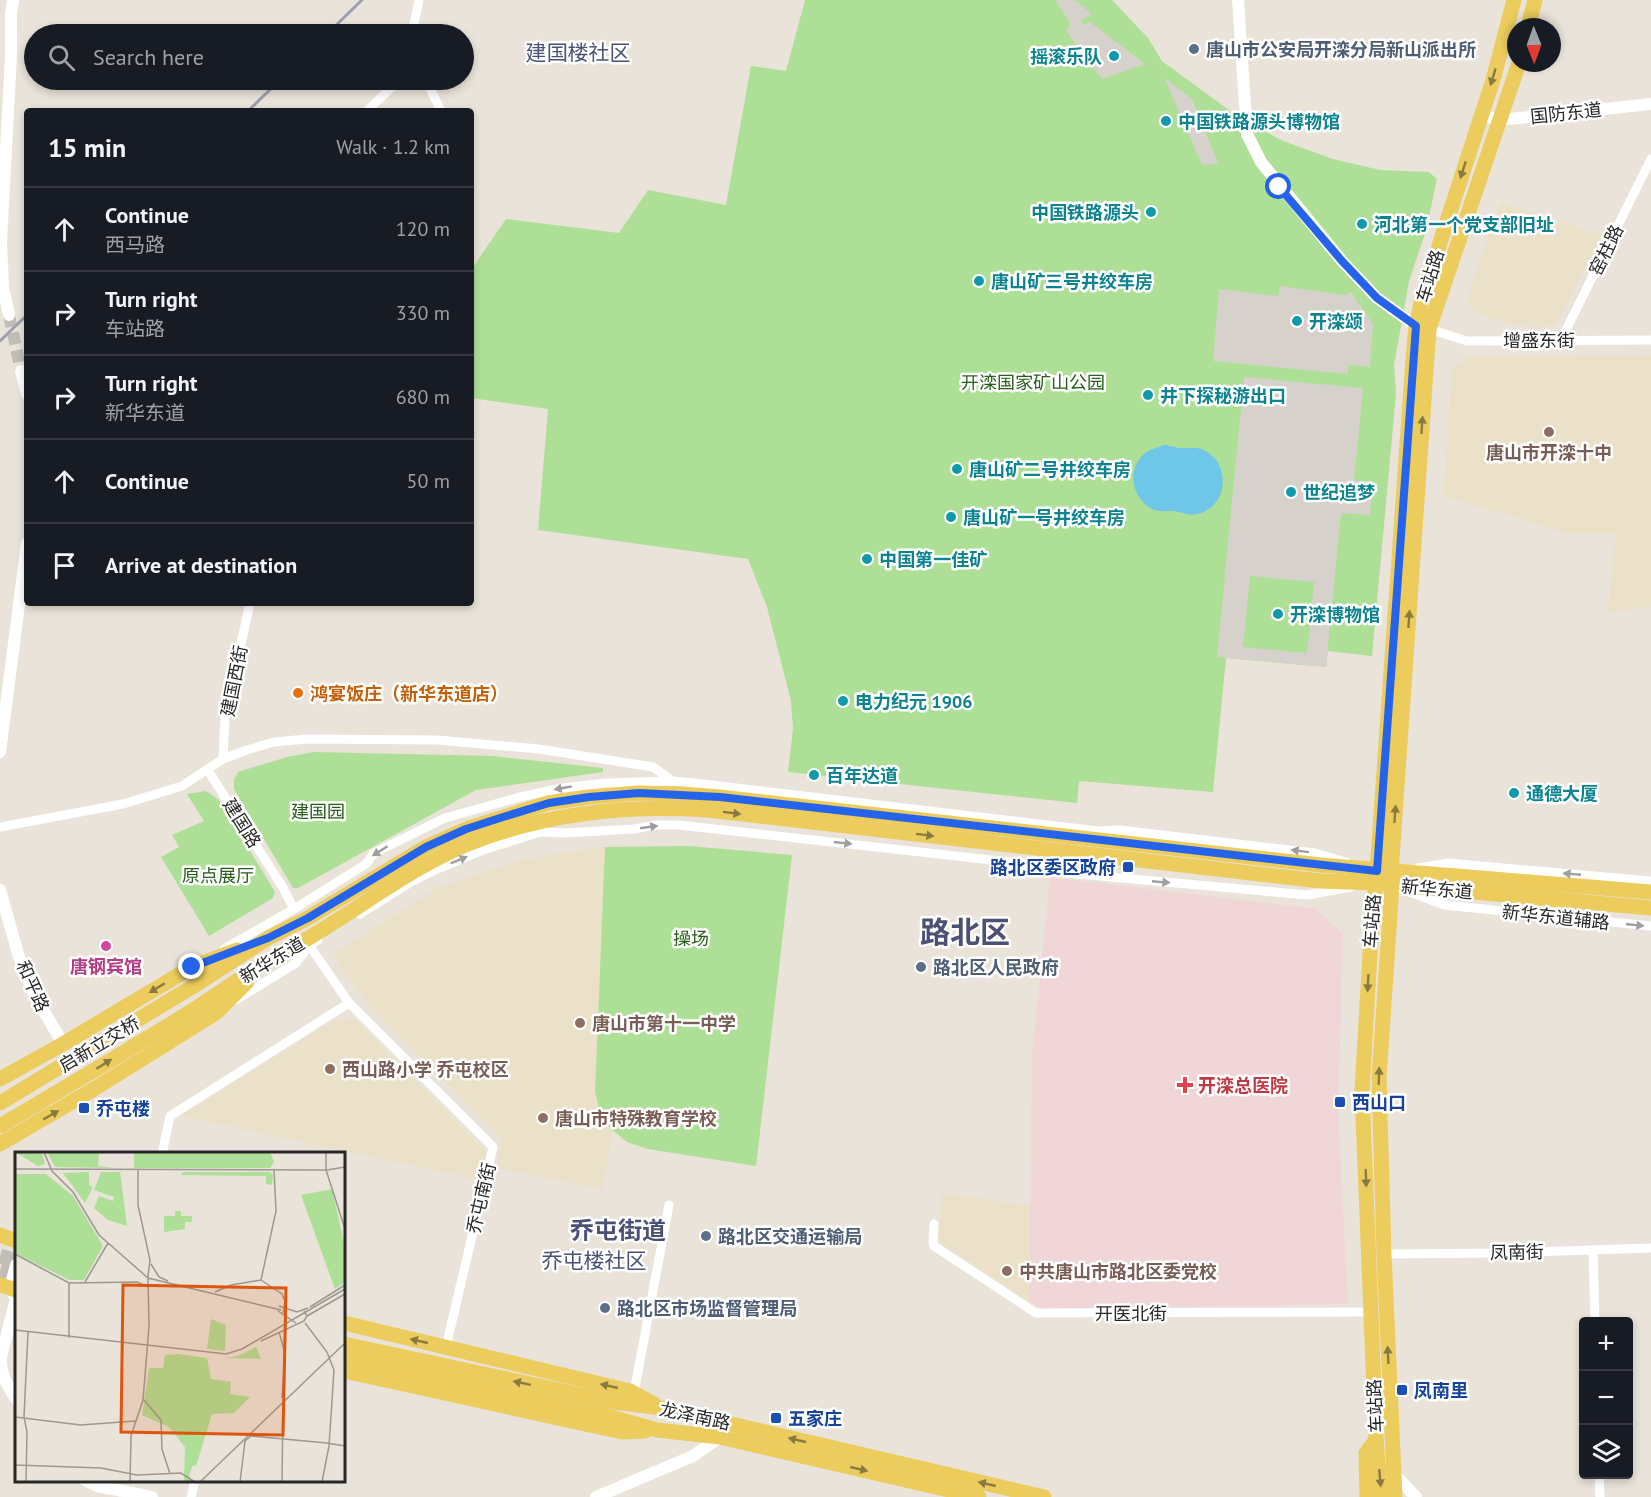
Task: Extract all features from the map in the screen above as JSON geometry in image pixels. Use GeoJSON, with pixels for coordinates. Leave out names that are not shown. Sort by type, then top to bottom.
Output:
{"type":"FeatureCollection","features":[{"type":"Feature","properties":{"kind":"main road","name":"车站路"},"geometry":{"type":"LineString","coordinates":[[1381,1497],[1376,1440],[1362,1091],[1384,878],[1423,295],[1493,80],[1514,0]]}},
{"type":"Feature","properties":{"kind":"main road"},"geometry":{"type":"LineString","coordinates":[[1530,18],[1535,0]]}},
{"type":"Feature","properties":{"kind":"main road","name":"车站路"},"geometry":{"type":"LineString","coordinates":[[1422,327],[1516,72]]}},
{"type":"Feature","properties":{"kind":"main road","name":"新华东道"},"geometry":{"type":"LineString","coordinates":[[197,984],[268,938],[308,918],[426,847],[466,829],[558,802],[639,793],[682,794],[1651,908]]}},
{"type":"Feature","properties":{"kind":"main road","name":"新华东道"},"geometry":{"type":"LineString","coordinates":[[197,1007],[273,957],[307,943],[431,861],[484,838],[559,817],[595,812],[648,808],[708,810],[1320,881],[1384,878],[1651,892]]}},
{"type":"Feature","properties":{"kind":"main road","name":"车站路"},"geometry":{"type":"LineString","coordinates":[[1384,878],[1379,1078],[1395,1497]]}},
{"type":"Feature","properties":{"kind":"main road"},"geometry":{"type":"LineString","coordinates":[[0,1079],[192,967],[268,938]]}},
{"type":"Feature","properties":{"kind":"main road"},"geometry":{"type":"LineString","coordinates":[[0,1144],[216,1013],[273,957]]}},
{"type":"Feature","properties":{"kind":"main road","name":"启新立交桥"},"geometry":{"type":"LineString","coordinates":[[0,1103],[197,984]]}},
{"type":"Feature","properties":{"kind":"main road","name":"启新立交桥"},"geometry":{"type":"LineString","coordinates":[[0,1126],[197,1007]]}},
{"type":"Feature","properties":{"kind":"main road"},"geometry":{"type":"LineString","coordinates":[[0,1235],[15,1241]]}},
{"type":"Feature","properties":{"kind":"main road"},"geometry":{"type":"LineString","coordinates":[[345,1323],[619,1388],[662,1408]]}},
{"type":"Feature","properties":{"kind":"main road","name":"龙泽南路"},"geometry":{"type":"LineString","coordinates":[[345,1344],[614,1402],[662,1408],[1044,1497]]}},
{"type":"Feature","properties":{"kind":"main road","name":"龙泽南路"},"geometry":{"type":"LineString","coordinates":[[345,1358],[604,1415],[657,1430],[720,1437],[980,1497]]}},
{"type":"Feature","properties":{"kind":"main road"},"geometry":{"type":"LineString","coordinates":[[345,1371],[622,1432],[657,1430]]}},
{"type":"Feature","properties":{"kind":"main road"},"geometry":{"type":"LineString","coordinates":[[1367,1497],[1366,1453],[1376,1440]]}},
{"type":"Feature","properties":{"kind":"street"},"geometry":{"type":"LineString","coordinates":[[9,315],[3,287],[2,242],[13,0]]}},
{"type":"Feature","properties":{"kind":"street"},"geometry":{"type":"LineString","coordinates":[[414,24],[419,0]]}},
{"type":"Feature","properties":{"kind":"street"},"geometry":{"type":"LineString","coordinates":[[1238,0],[1247,134],[1261,162],[1342,261],[1377,298],[1422,327]]}},
{"type":"Feature","properties":{"kind":"street"},"geometry":{"type":"LineString","coordinates":[[370,108],[389,90]]}},
{"type":"Feature","properties":{"kind":"street"},"geometry":{"type":"LineString","coordinates":[[431,90],[440,108]]}},
{"type":"Feature","properties":{"kind":"street","name":"国防东道"},"geometry":{"type":"LineString","coordinates":[[1481,115],[1500,120],[1651,105]]}},
{"type":"Feature","properties":{"kind":"street","name":"窑柱路"},"geometry":{"type":"LineString","coordinates":[[1561,340],[1651,159]]}},
{"type":"Feature","properties":{"kind":"street","name":"增盛东街"},"geometry":{"type":"LineString","coordinates":[[1422,327],[1467,341],[1651,340]]}},
{"type":"Feature","properties":{"kind":"street"},"geometry":{"type":"LineString","coordinates":[[21,371],[24,382]]}},
{"type":"Feature","properties":{"kind":"street"},"geometry":{"type":"LineString","coordinates":[[0,752],[24,566]]}},
{"type":"Feature","properties":{"kind":"street","name":"建国西街"},"geometry":{"type":"LineString","coordinates":[[223,759],[225,717],[249,606]]}},
{"type":"Feature","properties":{"kind":"street"},"geometry":{"type":"LineString","coordinates":[[0,827],[123,804],[182,786],[223,759],[247,750],[274,742],[307,739],[437,740],[539,749],[653,767],[672,781],[682,794]]}},
{"type":"Feature","properties":{"kind":"street","name":"建国路"},"geometry":{"type":"LineString","coordinates":[[207,769],[282,886],[294,909]]}},
{"type":"Feature","properties":{"kind":"street","name":"新华东道辅路"},"geometry":{"type":"LineString","coordinates":[[192,967],[294,909],[366,864],[374,853],[445,818],[562,788],[606,783],[672,781],[1098,831],[1120,830],[1315,853],[1384,878],[1444,905],[1651,926]]}},
{"type":"Feature","properties":{"kind":"street"},"geometry":{"type":"LineString","coordinates":[[216,1013],[296,963],[307,943],[419,878],[460,859],[540,832],[565,833],[679,825],[1045,866],[1067,873],[1307,895],[1448,863],[1651,880]]}},
{"type":"Feature","properties":{"kind":"street","name":"和平路"},"geometry":{"type":"LineString","coordinates":[[0,890],[19,957],[34,994],[63,1044]]}},
{"type":"Feature","properties":{"kind":"street","name":"乔屯南街"},"geometry":{"type":"LineString","coordinates":[[307,943],[349,1003],[493,1147],[446,1347]]}},
{"type":"Feature","properties":{"kind":"street"},"geometry":{"type":"LineString","coordinates":[[162,1152],[170,1116],[349,1003]]}},
{"type":"Feature","properties":{"kind":"street"},"geometry":{"type":"LineString","coordinates":[[634,1393],[669,1205]]}},
{"type":"Feature","properties":{"kind":"street","name":"开医北街"},"geometry":{"type":"LineString","coordinates":[[934,1224],[934,1246],[1036,1313],[1370,1311]]}},
{"type":"Feature","properties":{"kind":"street","name":"凤南街"},"geometry":{"type":"LineString","coordinates":[[1384,1254],[1651,1248]]}},
{"type":"Feature","properties":{"kind":"street"},"geometry":{"type":"LineString","coordinates":[[1593,1250],[1595,1317]]}},
{"type":"Feature","properties":{"kind":"street"},"geometry":{"type":"LineString","coordinates":[[15,1271],[1,1357],[3,1377],[15,1397]]}},
{"type":"Feature","properties":{"kind":"street"},"geometry":{"type":"LineString","coordinates":[[596,1497],[693,1456],[720,1437]]}},
{"type":"Feature","properties":{"kind":"street"},"geometry":{"type":"LineString","coordinates":[[1394,1474],[1416,1497]]}},
{"type":"Feature","properties":{"kind":"street"},"geometry":{"type":"LineString","coordinates":[[1599,1479],[1600,1497]]}},
{"type":"Feature","properties":{"kind":"street"},"geometry":{"type":"LineString","coordinates":[[89,1482],[97,1486],[152,1497]]}},
{"type":"Feature","properties":{"kind":"street"},"geometry":{"type":"LineString","coordinates":[[191,1497],[195,1482]]}},
{"type":"Feature","properties":{"kind":"shaded area"},"geometry":{"type":"Polygon","coordinates":[[[1055,0],[1075,0],[1092,14],[1081,20],[1082,25],[1090,22],[1145,64],[1102,79],[1066,31],[1071,24],[1055,0]]]}},
{"type":"Feature","properties":{"kind":"shaded area"},"geometry":{"type":"Polygon","coordinates":[[[1164,77],[1192,99],[1218,163],[1202,165],[1164,77]]]}},
{"type":"Feature","properties":{"kind":"shaded area"},"geometry":{"type":"Polygon","coordinates":[[[1500,202],[1601,235],[1556,325],[1536,327],[1509,324],[1476,313],[1469,303],[1468,298],[1500,202]]]}},
{"type":"Feature","properties":{"kind":"shaded area"},"geometry":{"type":"Polygon","coordinates":[[[1280,286],[1344,295],[1351,292],[1373,324],[1370,367],[1349,365],[1347,374],[1213,361],[1219,289],[1278,296],[1280,286]]]}},
{"type":"Feature","properties":{"kind":"shaded area","name":"唐山市开滦十中"},"geometry":{"type":"Polygon","coordinates":[[[1651,355],[1651,607],[1608,613],[1616,533],[1567,533],[1444,496],[1452,369],[1468,357],[1651,355]]]}},
{"type":"Feature","properties":{"kind":"shaded area"},"geometry":{"type":"Polygon","coordinates":[[[1244,377],[1363,388],[1354,480],[1373,482],[1370,515],[1341,513],[1326,667],[1217,657],[1244,377]],[[1250,576],[1243,647],[1307,653],[1314,582],[1250,576]]]}},
{"type":"Feature","properties":{"kind":"shaded area","name":"唐山市第十一中学"},"geometry":{"type":"Polygon","coordinates":[[[689,846],[792,855],[756,1166],[648,1149],[627,1142],[613,1131],[602,1189],[496,1168],[502,1139],[365,1000],[333,954],[438,888],[521,860],[605,847],[689,846]]]}},
{"type":"Feature","properties":{"kind":"shaded area","name":"开滦总医院"},"geometry":{"type":"Polygon","coordinates":[[[1050,877],[1316,909],[1343,934],[1338,1113],[1348,1304],[1040,1309],[1029,1302],[1032,1057],[1050,877]]]}},
{"type":"Feature","properties":{"kind":"shaded area","name":"西山路小学 乔屯校区"},"geometry":{"type":"Polygon","coordinates":[[[354,1018],[486,1152],[480,1180],[181,1116],[331,1022],[354,1018]]]}},
{"type":"Feature","properties":{"kind":"shaded area","name":"中共唐山市路北区委党校"},"geometry":{"type":"Polygon","coordinates":[[[943,1193],[1030,1206],[1029,1302],[937,1240],[943,1193]]]}},
{"type":"Feature","properties":{"kind":"green space","name":"开滦国家矿山公园"},"geometry":{"type":"Polygon","coordinates":[[[805,0],[1112,0],[1148,38],[1162,61],[1237,116],[1283,141],[1333,159],[1380,170],[1429,172],[1437,179],[1426,231],[1409,281],[1394,365],[1396,394],[1372,656],[1328,651],[1326,667],[1226,658],[1213,792],[1079,781],[1077,803],[788,772],[793,728],[791,701],[767,607],[748,559],[538,530],[548,409],[474,398],[474,266],[506,219],[619,233],[648,190],[726,205],[751,66],[786,71],[805,0]]]}},
{"type":"Feature","properties":{"kind":"green space","name":"建国园"},"geometry":{"type":"Polygon","coordinates":[[[314,752],[492,756],[603,768],[603,772],[476,790],[298,888],[293,888],[234,789],[234,780],[238,772],[287,757],[314,752]]]}},
{"type":"Feature","properties":{"kind":"green space","name":"原点展厅"},"geometry":{"type":"Polygon","coordinates":[[[206,791],[219,800],[275,892],[273,898],[209,936],[161,857],[179,847],[172,835],[204,821],[187,794],[206,791]]]}},
{"type":"Feature","properties":{"kind":"green space","name":"操场"},"geometry":{"type":"Polygon","coordinates":[[[689,846],[792,855],[756,1166],[648,1149],[627,1142],[609,1127],[599,1109],[595,1092],[605,847],[689,846]]]}},
{"type":"Feature","properties":{"kind":"water"},"geometry":{"type":"Polygon","coordinates":[[[1165,445],[1201,449],[1211,454],[1217,462],[1223,481],[1217,500],[1211,508],[1193,515],[1174,511],[1158,511],[1145,504],[1140,498],[1134,483],[1135,467],[1144,454],[1151,449],[1165,445]]]}},
{"type":"Feature","properties":{"kind":"tunnel"},"geometry":{"type":"LineString","coordinates":[[9,315],[21,371]]}},
{"type":"Feature","properties":{"kind":"tunnel"},"geometry":{"type":"LineString","coordinates":[[0,1256],[15,1261]]}},
{"type":"Feature","properties":{"kind":"tunnel"},"geometry":{"type":"LineString","coordinates":[[0,1271],[15,1275]]}},
{"type":"Feature","properties":{"kind":"railway"},"geometry":{"type":"LineString","coordinates":[[337,24],[362,0]]}},
{"type":"Feature","properties":{"kind":"railway"},"geometry":{"type":"LineString","coordinates":[[251,108],[270,90]]}},
{"type":"Feature","properties":{"kind":"railway"},"geometry":{"type":"LineString","coordinates":[[0,341],[24,318]]}},
{"type":"Feature","properties":{"kind":"place","name":"唐山市公安局开滦分局新山派出所"},"geometry":{"type":"Point","coordinates":[1194,49]}},
{"type":"Feature","properties":{"kind":"place","name":"摇滚乐队"},"geometry":{"type":"Point","coordinates":[1114,56]}},
{"type":"Feature","properties":{"kind":"place","name":"中国铁路源头博物馆"},"geometry":{"type":"Point","coordinates":[1166,121]}},
{"type":"Feature","properties":{"kind":"place","name":"中国铁路源头"},"geometry":{"type":"Point","coordinates":[1151,212]}},
{"type":"Feature","properties":{"kind":"place","name":"河北第一个党支部旧址"},"geometry":{"type":"Point","coordinates":[1362,224]}},
{"type":"Feature","properties":{"kind":"place","name":"唐山矿三号井绞车房"},"geometry":{"type":"Point","coordinates":[979,281]}},
{"type":"Feature","properties":{"kind":"place","name":"开滦颂"},"geometry":{"type":"Point","coordinates":[1297,321]}},
{"type":"Feature","properties":{"kind":"place","name":"井下探秘游出口"},"geometry":{"type":"Point","coordinates":[1148,395]}},
{"type":"Feature","properties":{"kind":"place","name":"唐山市开滦十中"},"geometry":{"type":"Point","coordinates":[1549,432]}},
{"type":"Feature","properties":{"kind":"place","name":"唐山矿二号井绞车房"},"geometry":{"type":"Point","coordinates":[957,469]}},
{"type":"Feature","properties":{"kind":"place","name":"世纪追梦"},"geometry":{"type":"Point","coordinates":[1291,492]}},
{"type":"Feature","properties":{"kind":"place","name":"唐山矿一号井绞车房"},"geometry":{"type":"Point","coordinates":[951,517]}},
{"type":"Feature","properties":{"kind":"place","name":"中国第一佳矿"},"geometry":{"type":"Point","coordinates":[867,559]}},
{"type":"Feature","properties":{"kind":"place","name":"开滦博物馆"},"geometry":{"type":"Point","coordinates":[1278,614]}},
{"type":"Feature","properties":{"kind":"place","name":"鸿宴饭庄（新华东道店）"},"geometry":{"type":"Point","coordinates":[298,693]}},
{"type":"Feature","properties":{"kind":"place","name":"电力纪元 1906"},"geometry":{"type":"Point","coordinates":[843,701]}},
{"type":"Feature","properties":{"kind":"place","name":"百年达道"},"geometry":{"type":"Point","coordinates":[814,775]}},
{"type":"Feature","properties":{"kind":"place","name":"通德大厦"},"geometry":{"type":"Point","coordinates":[1514,793]}},
{"type":"Feature","properties":{"kind":"place","name":"路北区委区政府"},"geometry":{"type":"Point","coordinates":[1128,867]}},
{"type":"Feature","properties":{"kind":"place","name":"唐钢宾馆"},"geometry":{"type":"Point","coordinates":[106,946]}},
{"type":"Feature","properties":{"kind":"place","name":"路北区人民政府"},"geometry":{"type":"Point","coordinates":[921,967]}},
{"type":"Feature","properties":{"kind":"place","name":"唐山市第十一中学"},"geometry":{"type":"Point","coordinates":[580,1023]}},
{"type":"Feature","properties":{"kind":"place","name":"西山路小学 乔屯校区"},"geometry":{"type":"Point","coordinates":[330,1069]}},
{"type":"Feature","properties":{"kind":"place","name":"开滦总医院"},"geometry":{"type":"Point","coordinates":[1185,1085]}},
{"type":"Feature","properties":{"kind":"place","name":"西山口"},"geometry":{"type":"Point","coordinates":[1340,1102]}},
{"type":"Feature","properties":{"kind":"place","name":"乔屯楼"},"geometry":{"type":"Point","coordinates":[84,1108]}},
{"type":"Feature","properties":{"kind":"place","name":"唐山市特殊教育学校"},"geometry":{"type":"Point","coordinates":[543,1118]}},
{"type":"Feature","properties":{"kind":"place","name":"路北区交通运输局"},"geometry":{"type":"Point","coordinates":[706,1236]}},
{"type":"Feature","properties":{"kind":"place","name":"中共唐山市路北区委党校"},"geometry":{"type":"Point","coordinates":[1007,1271]}},
{"type":"Feature","properties":{"kind":"place","name":"路北区市场监督管理局"},"geometry":{"type":"Point","coordinates":[605,1308]}},
{"type":"Feature","properties":{"kind":"place","name":"凤南里"},"geometry":{"type":"Point","coordinates":[1402,1390]}},
{"type":"Feature","properties":{"kind":"place","name":"五家庄"},"geometry":{"type":"Point","coordinates":[776,1418]}},
{"type":"Feature","properties":{"kind":"district","name":"建国楼社区"},"geometry":{"type":"Point","coordinates":[578,52]}},
{"type":"Feature","properties":{"kind":"district","name":"路北区"},"geometry":{"type":"Point","coordinates":[965,931]}},
{"type":"Feature","properties":{"kind":"district","name":"乔屯街道"},"geometry":{"type":"Point","coordinates":[618,1230]}},
{"type":"Feature","properties":{"kind":"district","name":"乔屯楼社区"},"geometry":{"type":"Point","coordinates":[594,1260]}},
{"type":"Feature","properties":{"kind":"route"},"geometry":{"type":"LineString","coordinates":[[192,967],[268,938],[308,918],[426,847],[466,829],[549,803],[589,797],[639,793],[720,797],[1377,871],[1416,326],[1377,298],[1279,187]]}}]}
